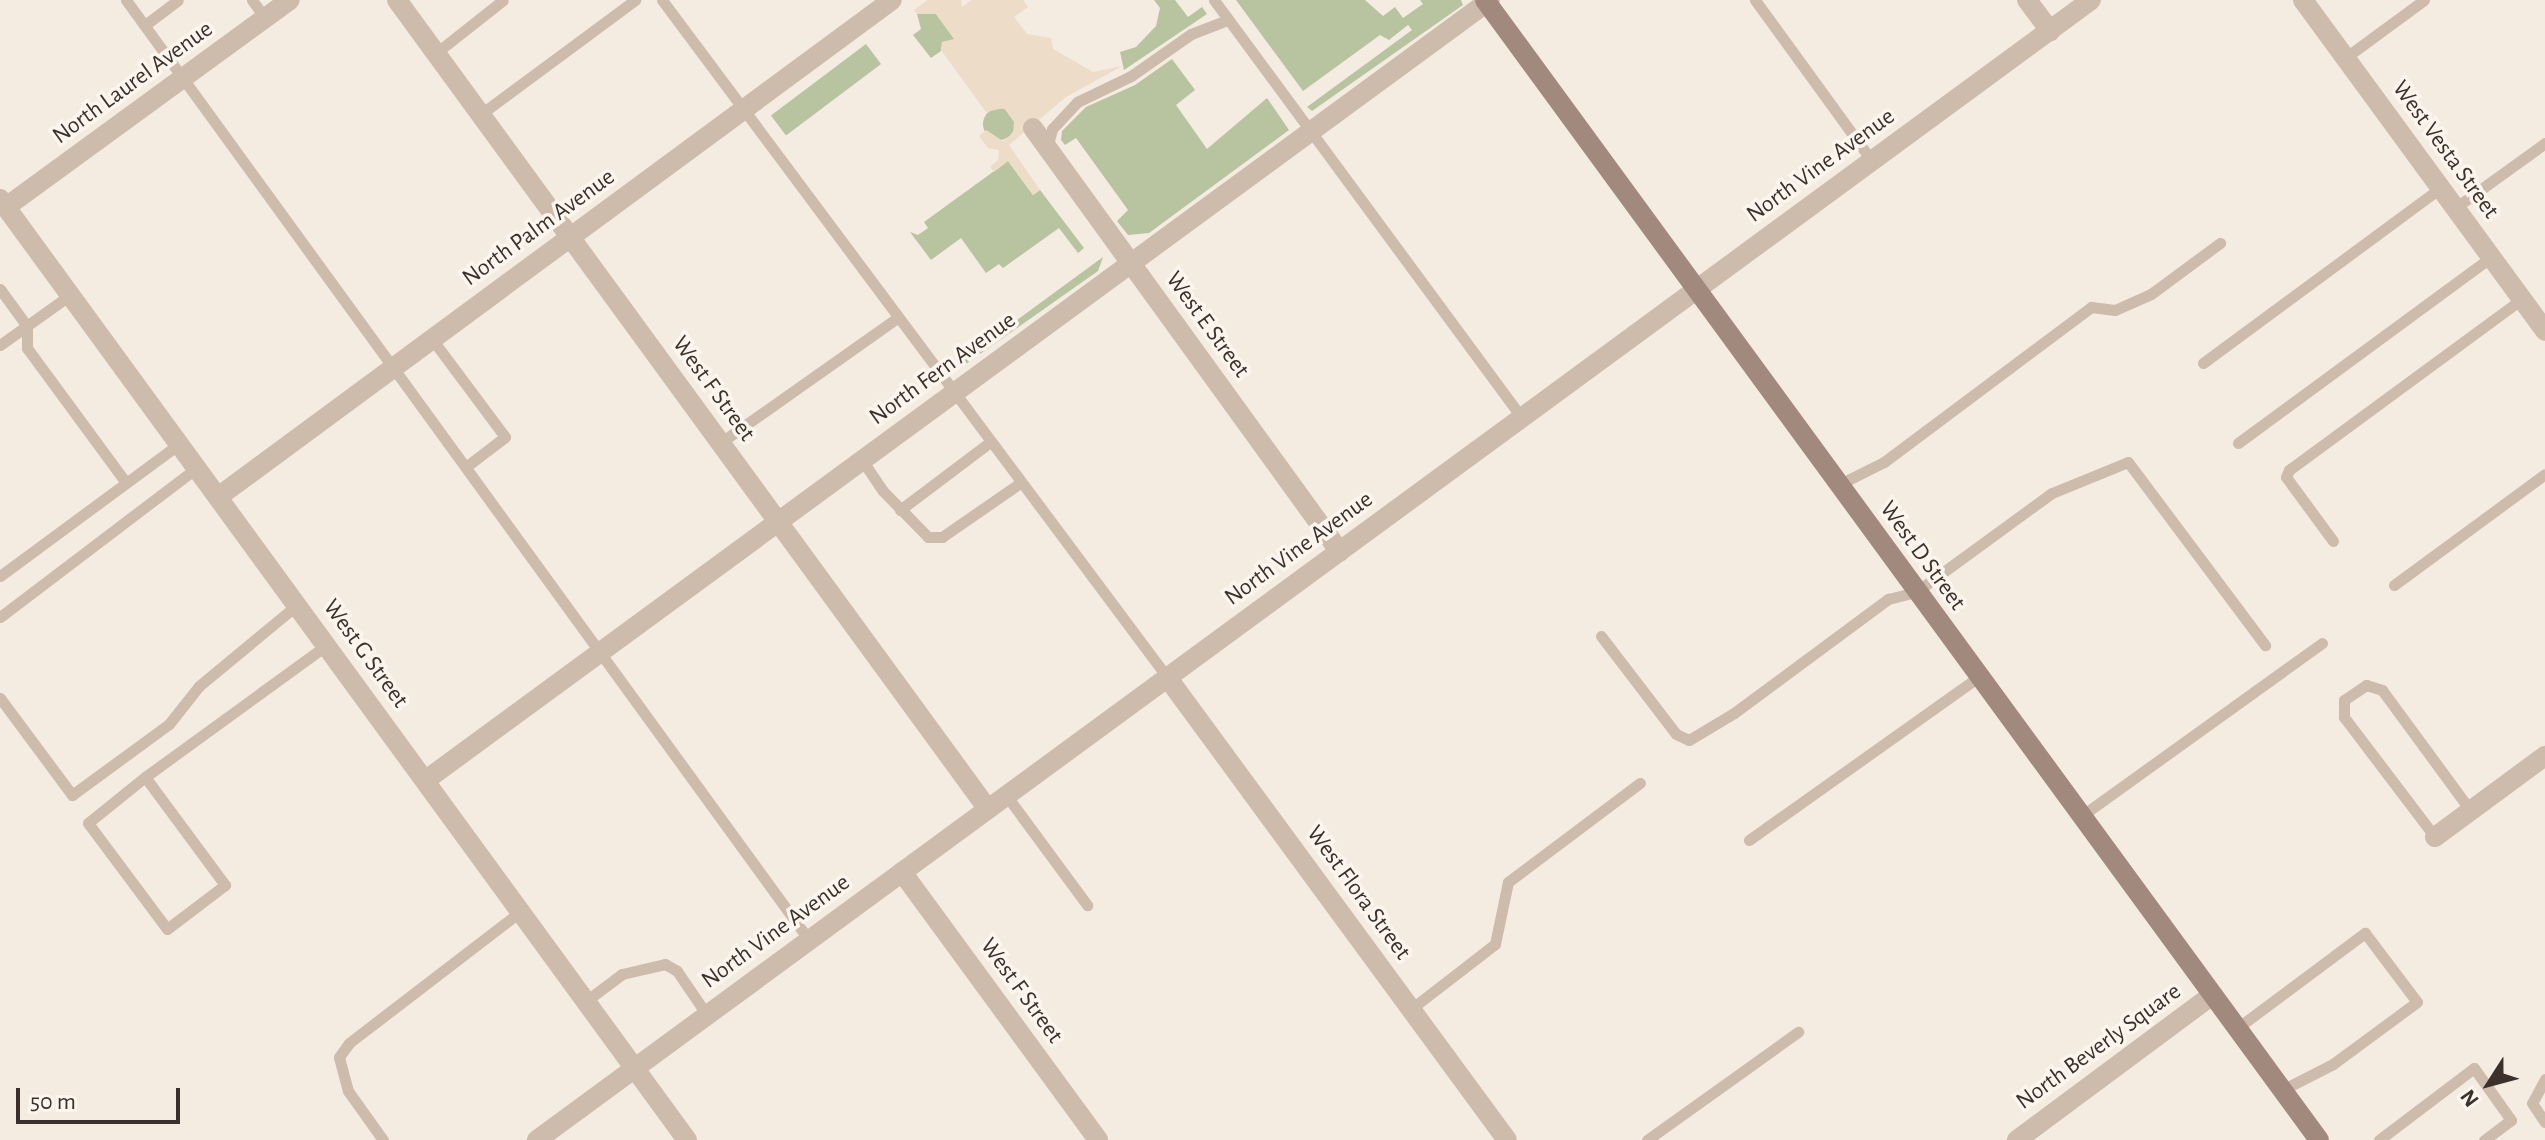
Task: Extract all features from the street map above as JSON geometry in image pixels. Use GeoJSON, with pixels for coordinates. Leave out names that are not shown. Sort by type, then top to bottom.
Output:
{"type":"FeatureCollection","features":[{"type":"Feature","properties":{"kind":"main road","name":"West D Street"},"geometry":{"type":"LineString","coordinates":[[1487,1],[2080,817],[2319,1140]]}},
{"type":"Feature","properties":{"kind":"street","name":"North Laurel Avenue"},"geometry":{"type":"LineString","coordinates":[[2,206],[290,0]]}},
{"type":"Feature","properties":{"kind":"street","name":"West F Street"},"geometry":{"type":"LineString","coordinates":[[397,0],[987,808]]}},
{"type":"Feature","properties":{"kind":"street","name":"North Palm Avenue"},"geometry":{"type":"LineString","coordinates":[[218,497],[892,0]]}},
{"type":"Feature","properties":{"kind":"street"},"geometry":{"type":"LineString","coordinates":[[2027,0],[2050,31]]}},
{"type":"Feature","properties":{"kind":"street","name":"North Vine Avenue"},"geometry":{"type":"LineString","coordinates":[[537,1140],[2091,0]]}},
{"type":"Feature","properties":{"kind":"street","name":"West Vesta Street"},"geometry":{"type":"LineString","coordinates":[[2303,0],[2545,331]]}},
{"type":"Feature","properties":{"kind":"street","name":"North Fern Avenue"},"geometry":{"type":"LineString","coordinates":[[426,780],[1487,1]]}},
{"type":"Feature","properties":{"kind":"street","name":"West E Street"},"geometry":{"type":"LineString","coordinates":[[1033,128],[1340,552]]}},
{"type":"Feature","properties":{"kind":"street","name":"West G Street"},"geometry":{"type":"LineString","coordinates":[[2,206],[327,645],[687,1140]]}},
{"type":"Feature","properties":{"kind":"street","name":"West Flora Street"},"geometry":{"type":"LineString","coordinates":[[1167,677],[1507,1140]]}},
{"type":"Feature","properties":{"kind":"street"},"geometry":{"type":"LineString","coordinates":[[2435,837],[2545,756]]}},
{"type":"Feature","properties":{"kind":"street","name":"West F Street"},"geometry":{"type":"LineString","coordinates":[[902,872],[1098,1140]]}},
{"type":"Feature","properties":{"kind":"street","name":"North Beverly Square"},"geometry":{"type":"LineString","coordinates":[[2017,1140],[2211,996]]}},
{"type":"Feature","properties":{"kind":"lane"},"geometry":{"type":"LineString","coordinates":[[126,0],[603,650],[809,940]]}},
{"type":"Feature","properties":{"kind":"lane"},"geometry":{"type":"LineString","coordinates":[[145,25],[178,0]]}},
{"type":"Feature","properties":{"kind":"lane"},"geometry":{"type":"LineString","coordinates":[[252,0],[265,18]]}},
{"type":"Feature","properties":{"kind":"lane"},"geometry":{"type":"LineString","coordinates":[[436,53],[503,0]]}},
{"type":"Feature","properties":{"kind":"lane"},"geometry":{"type":"LineString","coordinates":[[481,114],[635,0]]}},
{"type":"Feature","properties":{"kind":"lane"},"geometry":{"type":"LineString","coordinates":[[662,0],[896,319],[1167,677]]}},
{"type":"Feature","properties":{"kind":"lane"},"geometry":{"type":"LineString","coordinates":[[1214,0],[1309,133],[1522,418]]}},
{"type":"Feature","properties":{"kind":"lane"},"geometry":{"type":"LineString","coordinates":[[1755,0],[1872,161]]}},
{"type":"Feature","properties":{"kind":"lane"},"geometry":{"type":"LineString","coordinates":[[2345,58],[2424,0]]}},
{"type":"Feature","properties":{"kind":"lane"},"geometry":{"type":"LineString","coordinates":[[1047,148],[1052,129],[1077,102],[1131,76],[1183,38],[1228,20]]}},
{"type":"Feature","properties":{"kind":"lane"},"geometry":{"type":"LineString","coordinates":[[2455,208],[2545,143]]}},
{"type":"Feature","properties":{"kind":"lane"},"geometry":{"type":"LineString","coordinates":[[2203,363],[2440,188]]}},
{"type":"Feature","properties":{"kind":"lane"},"geometry":{"type":"LineString","coordinates":[[1838,485],[1884,462],[2091,307],[2115,310],[2151,294],[2220,243]]}},
{"type":"Feature","properties":{"kind":"lane"},"geometry":{"type":"LineString","coordinates":[[2238,443],[2491,257]]}},
{"type":"Feature","properties":{"kind":"lane"},"geometry":{"type":"LineString","coordinates":[[0,289],[27,326],[27,348],[126,483]]}},
{"type":"Feature","properties":{"kind":"lane"},"geometry":{"type":"LineString","coordinates":[[0,345],[70,295]]}},
{"type":"Feature","properties":{"kind":"lane"},"geometry":{"type":"LineString","coordinates":[[2333,541],[2286,477],[2289,470],[2522,299]]}},
{"type":"Feature","properties":{"kind":"lane"},"geometry":{"type":"LineString","coordinates":[[720,443],[896,319]]}},
{"type":"Feature","properties":{"kind":"lane"},"geometry":{"type":"LineString","coordinates":[[432,339],[505,437],[467,466]]}},
{"type":"Feature","properties":{"kind":"lane"},"geometry":{"type":"LineString","coordinates":[[900,510],[989,443]]}},
{"type":"Feature","properties":{"kind":"lane"},"geometry":{"type":"LineString","coordinates":[[0,576],[179,444]]}},
{"type":"Feature","properties":{"kind":"lane"},"geometry":{"type":"LineString","coordinates":[[862,460],[900,510],[928,537],[942,537],[1020,483]]}},
{"type":"Feature","properties":{"kind":"lane"},"geometry":{"type":"LineString","coordinates":[[1601,636],[1676,734],[1689,740],[1734,713],[1888,599],[1916,592],[2052,493],[2128,462],[2265,645]]}},
{"type":"Feature","properties":{"kind":"lane"},"geometry":{"type":"LineString","coordinates":[[0,617],[196,468]]}},
{"type":"Feature","properties":{"kind":"lane"},"geometry":{"type":"LineString","coordinates":[[2394,585],[2545,474]]}},
{"type":"Feature","properties":{"kind":"lane"},"geometry":{"type":"LineString","coordinates":[[0,698],[72,795],[169,724],[199,686],[297,605]]}},
{"type":"Feature","properties":{"kind":"lane"},"geometry":{"type":"LineString","coordinates":[[2080,817],[2322,643]]}},
{"type":"Feature","properties":{"kind":"lane"},"geometry":{"type":"LineString","coordinates":[[145,777],[225,885],[167,929],[88,823],[145,777],[327,645]]}},
{"type":"Feature","properties":{"kind":"lane"},"geometry":{"type":"LineString","coordinates":[[1749,840],[1978,677]]}},
{"type":"Feature","properties":{"kind":"lane"},"geometry":{"type":"LineString","coordinates":[[2435,837],[2344,717],[2344,700],[2366,685],[2382,690],[2471,811]]}},
{"type":"Feature","properties":{"kind":"lane"},"geometry":{"type":"LineString","coordinates":[[1411,1009],[1495,944],[1508,882],[1640,783]]}},
{"type":"Feature","properties":{"kind":"lane"},"geometry":{"type":"LineString","coordinates":[[1006,795],[1087,905]]}},
{"type":"Feature","properties":{"kind":"lane"},"geometry":{"type":"LineString","coordinates":[[383,1140],[348,1091],[339,1057],[349,1043],[521,911]]}},
{"type":"Feature","properties":{"kind":"lane"},"geometry":{"type":"LineString","coordinates":[[2236,1029],[2365,933],[2417,1002],[2333,1064],[2282,1090]]}},
{"type":"Feature","properties":{"kind":"lane"},"geometry":{"type":"LineString","coordinates":[[586,1001],[622,974],[665,964],[677,971],[707,1015]]}},
{"type":"Feature","properties":{"kind":"lane"},"geometry":{"type":"LineString","coordinates":[[1647,1140],[1798,1032]]}},
{"type":"Feature","properties":{"kind":"lane"},"geometry":{"type":"LineString","coordinates":[[2379,1140],[2474,1068],[2511,1120],[2484,1140]]}},
{"type":"Feature","properties":{"kind":"lane"},"geometry":{"type":"LineString","coordinates":[[2545,1079],[2532,1103],[2545,1122]]}},
{"type":"Feature","properties":{"kind":"green space"},"geometry":{"type":"Polygon","coordinates":[[[1154,0],[1175,0],[1188,17],[1202,7],[1207,14],[1124,70],[1120,52],[1136,47],[1156,26],[1160,8],[1154,0]]]}},
{"type":"Feature","properties":{"kind":"green space"},"geometry":{"type":"Polygon","coordinates":[[[1236,0],[1365,0],[1383,16],[1395,7],[1403,18],[1423,4],[1420,0],[1461,0],[1463,5],[1312,111],[1307,107],[1412,30],[1408,25],[1389,40],[1380,35],[1303,91],[1236,0]]]}},
{"type":"Feature","properties":{"kind":"green space"},"geometry":{"type":"Polygon","coordinates":[[[917,14],[936,14],[955,40],[942,42],[941,51],[931,58],[913,35],[921,29],[917,14]]]}},
{"type":"Feature","properties":{"kind":"green space"},"geometry":{"type":"Polygon","coordinates":[[[866,44],[881,64],[786,136],[771,116],[866,44]]]}},
{"type":"Feature","properties":{"kind":"green space"},"geometry":{"type":"Polygon","coordinates":[[[1172,59],[1195,90],[1176,105],[1207,149],[1267,98],[1289,130],[1149,233],[1128,235],[1117,221],[1128,210],[1076,138],[1065,145],[1061,140],[1062,131],[1086,107],[1135,85],[1172,59]]]}},
{"type":"Feature","properties":{"kind":"green space"},"geometry":{"type":"Polygon","coordinates":[[[999,108],[1010,113],[1015,124],[1010,135],[999,140],[988,135],[983,124],[988,113],[999,108]]]}},
{"type":"Feature","properties":{"kind":"green space"},"geometry":{"type":"Polygon","coordinates":[[[1008,161],[1033,195],[1040,190],[1084,248],[1078,253],[1059,228],[1003,268],[999,264],[986,273],[961,238],[931,260],[910,232],[918,235],[928,228],[924,222],[1008,161]]]}},
{"type":"Feature","properties":{"kind":"green space"},"geometry":{"type":"Polygon","coordinates":[[[1103,257],[1098,271],[953,373],[950,369],[1103,257]]]}},
{"type":"Feature","properties":{"kind":"shaded area"},"geometry":{"type":"Polygon","coordinates":[[[928,0],[961,0],[962,7],[971,0],[1023,0],[1028,7],[1014,17],[1027,34],[1051,38],[1053,49],[1093,72],[1122,66],[1066,97],[1009,145],[1040,190],[1033,195],[1008,161],[994,172],[990,167],[998,160],[999,150],[988,148],[979,136],[986,130],[1003,141],[1013,134],[1014,122],[1004,108],[986,112],[941,50],[942,42],[954,39],[936,14],[917,14],[914,10],[928,0]]]}}]}
